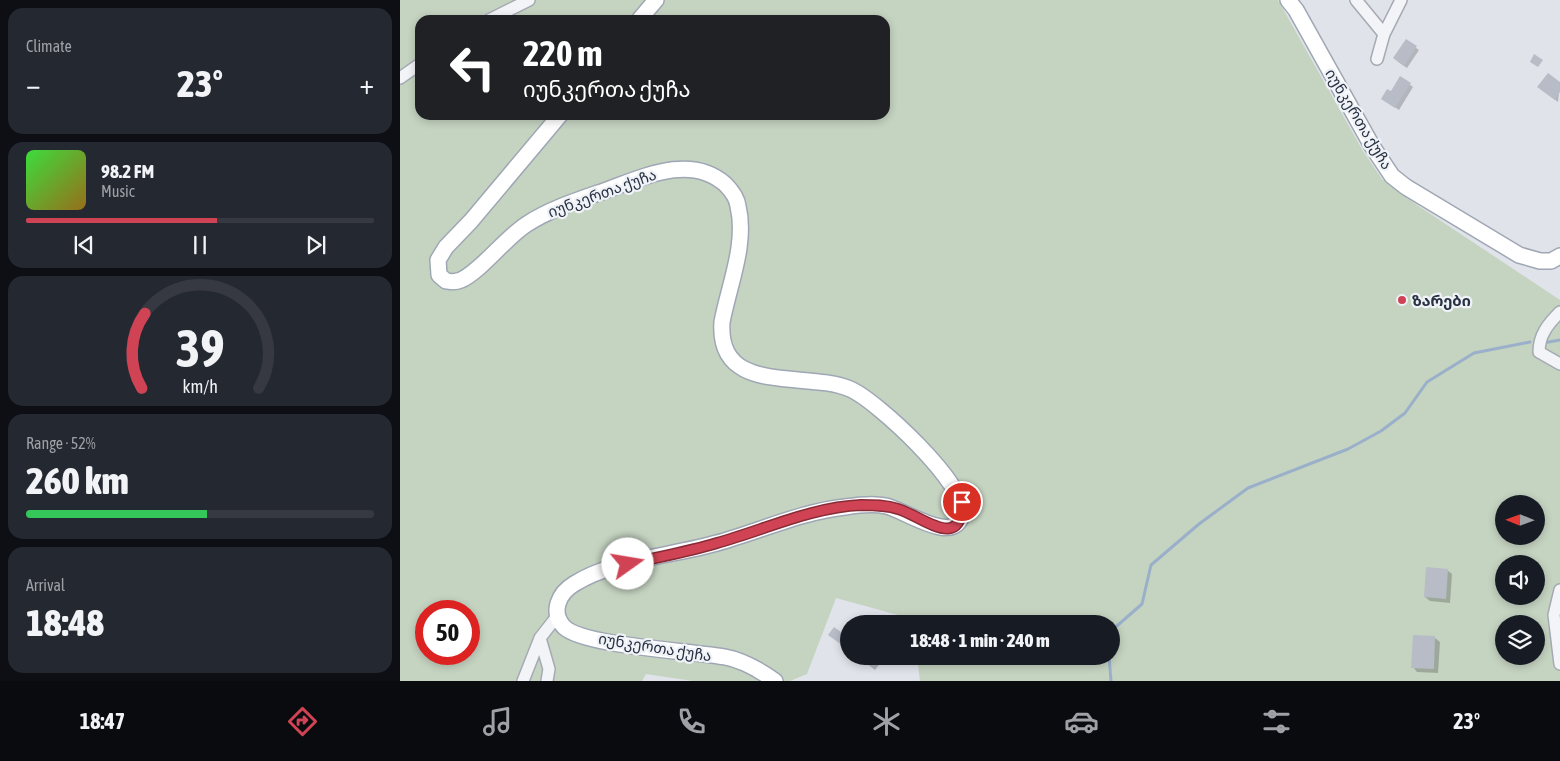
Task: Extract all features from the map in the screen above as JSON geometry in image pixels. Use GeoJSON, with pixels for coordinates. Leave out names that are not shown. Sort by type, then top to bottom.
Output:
{"type":"FeatureCollection","features":[{"type":"Feature","properties":{"kind":"main road"},"geometry":{"type":"LineString","coordinates":[[643,15],[656,0]]}},
{"type":"Feature","properties":{"kind":"main road","name":"იუნკერთა ქუჩა"},"geometry":{"type":"LineString","coordinates":[[1288,0],[1296,10],[1372,146],[1392,176],[1406,187],[1519,255],[1540,261],[1551,261],[1560,256]]}},
{"type":"Feature","properties":{"kind":"main road","name":"იუნკერთა ქუჩა"},"geometry":{"type":"LineString","coordinates":[[556,120],[471,221],[446,247],[438,260],[439,275],[446,281],[461,280],[526,224],[539,216],[588,196],[662,171],[694,170],[716,176],[730,188],[738,204],[740,218],[740,240],[721,334],[730,358],[749,372],[767,378],[833,384],[850,389],[868,399],[935,463],[956,490],[962,502],[962,515],[957,523],[949,528],[940,529],[900,510],[883,505],[839,507],[716,544],[610,568],[573,584],[559,598],[558,615],[564,626],[574,632],[614,643],[727,658],[761,671],[775,681]]}},
{"type":"Feature","properties":{"kind":"street"},"geometry":{"type":"LineString","coordinates":[[499,15],[529,0]]}},
{"type":"Feature","properties":{"kind":"street"},"geometry":{"type":"LineString","coordinates":[[1356,0],[1384,34]]}},
{"type":"Feature","properties":{"kind":"street"},"geometry":{"type":"LineString","coordinates":[[1377,59],[1384,34],[1401,0]]}},
{"type":"Feature","properties":{"kind":"street"},"geometry":{"type":"LineString","coordinates":[[400,78],[415,68]]}},
{"type":"Feature","properties":{"kind":"street"},"geometry":{"type":"LineString","coordinates":[[1560,312],[1550,322],[1539,339],[1539,352],[1560,364]]}},
{"type":"Feature","properties":{"kind":"street"},"geometry":{"type":"LineString","coordinates":[[1560,590],[1554,615],[1560,664]]}},
{"type":"Feature","properties":{"kind":"street"},"geometry":{"type":"LineString","coordinates":[[523,681],[540,638],[558,615]]}},
{"type":"Feature","properties":{"kind":"street"},"geometry":{"type":"LineString","coordinates":[[540,638],[549,669],[547,681]]}},
{"type":"Feature","properties":{"kind":"green space"},"geometry":{"type":"Polygon","coordinates":[[[400,0],[1278,0],[1363,151],[1382,179],[1417,205],[1560,300],[1560,681],[920,681],[918,665],[1120,665],[1120,615],[898,615],[836,598],[807,674],[790,681],[693,681],[646,674],[642,681],[400,681],[400,0]]]}},
{"type":"Feature","properties":{"kind":"building"},"geometry":{"type":"Polygon","coordinates":[[[1406,39],[1417,46],[1404,66],[1393,58],[1406,39]]]}},
{"type":"Feature","properties":{"kind":"building"},"geometry":{"type":"Polygon","coordinates":[[[1534,54],[1543,60],[1538,67],[1530,62],[1534,54]]]}},
{"type":"Feature","properties":{"kind":"building"},"geometry":{"type":"Polygon","coordinates":[[[1548,73],[1560,82],[1560,92],[1555,100],[1537,87],[1548,73]]]}},
{"type":"Feature","properties":{"kind":"building"},"geometry":{"type":"Polygon","coordinates":[[[1400,76],[1411,83],[1395,108],[1381,99],[1387,89],[1391,91],[1400,76]]]}},
{"type":"Feature","properties":{"kind":"building"},"geometry":{"type":"Polygon","coordinates":[[[1398,295],[1407,295],[1406,305],[1398,305],[1398,295]]]}},
{"type":"Feature","properties":{"kind":"building"},"geometry":{"type":"Polygon","coordinates":[[[1426,567],[1448,569],[1446,599],[1424,597],[1426,567]]]}},
{"type":"Feature","properties":{"kind":"building"},"geometry":{"type":"Polygon","coordinates":[[[834,627],[840,631],[840,644],[828,635],[834,627]]]}},
{"type":"Feature","properties":{"kind":"building"},"geometry":{"type":"Polygon","coordinates":[[[1413,635],[1435,636],[1434,669],[1411,668],[1413,635]]]}},
{"type":"Feature","properties":{"kind":"waterway"},"geometry":{"type":"LineString","coordinates":[[1543,343],[1560,340]]}},
{"type":"Feature","properties":{"kind":"waterway"},"geometry":{"type":"LineString","coordinates":[[1120,623],[1142,604],[1151,565],[1199,524],[1248,488],[1348,449],[1381,431],[1405,413],[1427,382],[1474,353],[1530,342]]}},
{"type":"Feature","properties":{"kind":"waterway"},"geometry":{"type":"LineString","coordinates":[[1110,665],[1111,681]]}},
{"type":"Feature","properties":{"kind":"place","name":"ზარები"},"geometry":{"type":"Point","coordinates":[1402,300]}},
{"type":"Feature","properties":{"kind":"route"},"geometry":{"type":"LineString","coordinates":[[628,564],[716,544],[839,507],[883,505],[900,510],[940,529],[949,528],[957,523],[962,515],[962,502]]}}]}
